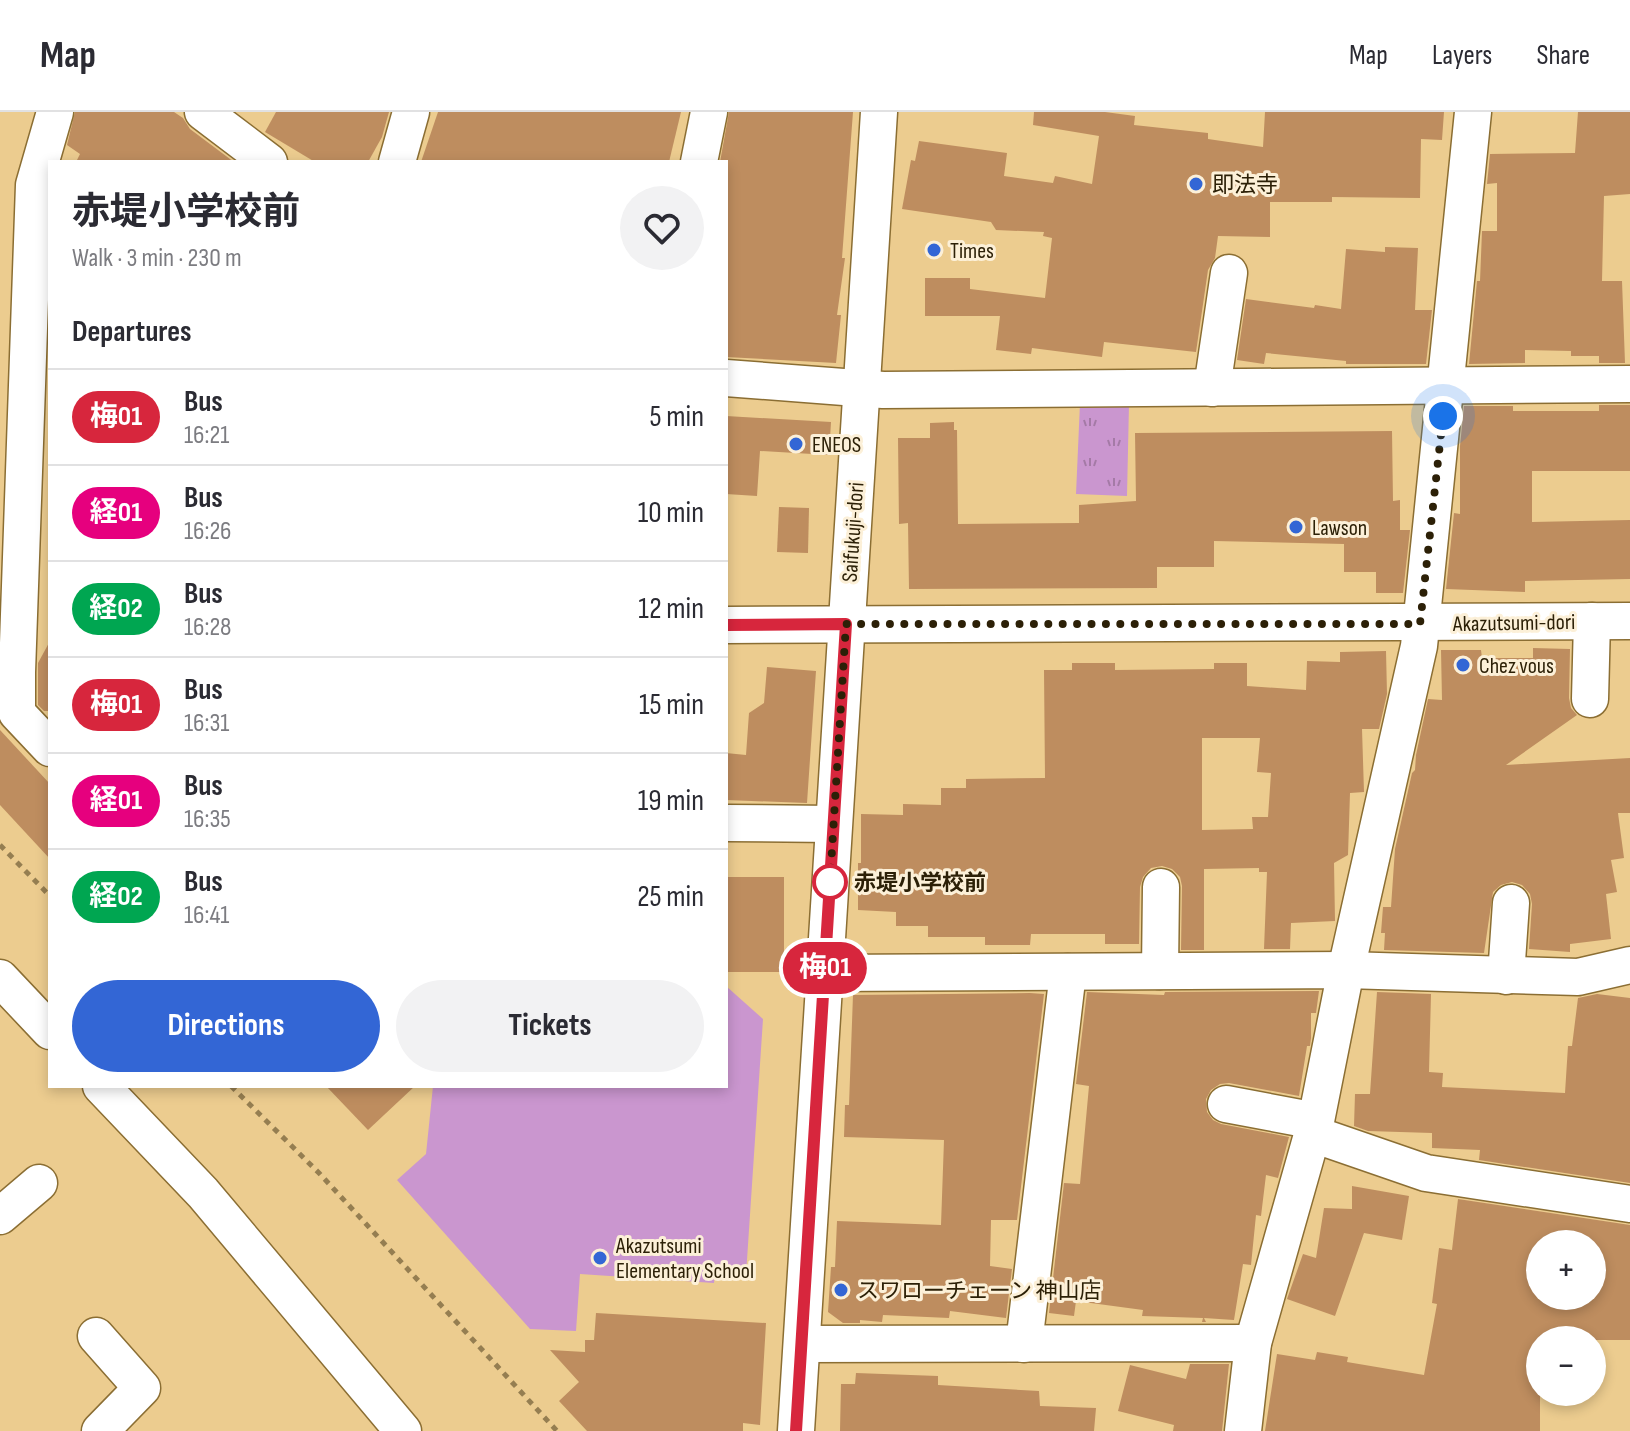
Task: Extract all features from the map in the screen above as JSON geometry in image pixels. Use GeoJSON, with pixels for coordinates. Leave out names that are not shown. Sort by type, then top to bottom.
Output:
{"type":"FeatureCollection","features":[{"type":"Feature","properties":{"kind":"street"},"geometry":{"type":"LineString","coordinates":[[48,746],[17,713],[23,626],[14,312],[34,185],[55,112]]}},
{"type":"Feature","properties":{"kind":"street"},"geometry":{"type":"LineString","coordinates":[[203,112],[266,160]]}},
{"type":"Feature","properties":{"kind":"street"},"geometry":{"type":"LineString","coordinates":[[398,160],[411,112]]}},
{"type":"Feature","properties":{"kind":"street"},"geometry":{"type":"LineString","coordinates":[[699,160],[709,112]]}},
{"type":"Feature","properties":{"kind":"street","name":"Saifukuji-dori"},"geometry":{"type":"LineString","coordinates":[[796,1431],[879,112]]}},
{"type":"Feature","properties":{"kind":"street"},"geometry":{"type":"LineString","coordinates":[[1243,1431],[1253,1343],[1314,1127],[1414,667],[1473,112]]}},
{"type":"Feature","properties":{"kind":"street"},"geometry":{"type":"LineString","coordinates":[[1212,388],[1229,273]]}},
{"type":"Feature","properties":{"kind":"street"},"geometry":{"type":"LineString","coordinates":[[728,378],[860,389],[1630,384]]}},
{"type":"Feature","properties":{"kind":"street"},"geometry":{"type":"LineString","coordinates":[[1590,699],[1592,621]]}},
{"type":"Feature","properties":{"kind":"street","name":"Akazutsumi-dori"},"geometry":{"type":"LineString","coordinates":[[728,625],[1630,621]]}},
{"type":"Feature","properties":{"kind":"street"},"geometry":{"type":"LineString","coordinates":[[728,823],[833,824]]}},
{"type":"Feature","properties":{"kind":"street"},"geometry":{"type":"LineString","coordinates":[[1160,971],[1161,887]]}},
{"type":"Feature","properties":{"kind":"street"},"geometry":{"type":"LineString","coordinates":[[1506,976],[1511,903]]}},
{"type":"Feature","properties":{"kind":"street"},"geometry":{"type":"LineString","coordinates":[[825,973],[1346,970],[1578,977],[1630,965]]}},
{"type":"Feature","properties":{"kind":"street"},"geometry":{"type":"LineString","coordinates":[[1024,1344],[1068,972]]}},
{"type":"Feature","properties":{"kind":"street"},"geometry":{"type":"LineString","coordinates":[[0,978],[48,1029]]}},
{"type":"Feature","properties":{"kind":"street"},"geometry":{"type":"LineString","coordinates":[[106,1088],[203,1193],[403,1431]]}},
{"type":"Feature","properties":{"kind":"street"},"geometry":{"type":"LineString","coordinates":[[1226,1104],[1314,1127],[1426,1173],[1630,1204]]}},
{"type":"Feature","properties":{"kind":"street"},"geometry":{"type":"LineString","coordinates":[[0,1216],[39,1183]]}},
{"type":"Feature","properties":{"kind":"street"},"geometry":{"type":"LineString","coordinates":[[96,1336],[142,1388],[100,1431]]}},
{"type":"Feature","properties":{"kind":"street"},"geometry":{"type":"LineString","coordinates":[[802,1344],[1253,1343]]}},
{"type":"Feature","properties":{"kind":"path"},"geometry":{"type":"LineString","coordinates":[[0,845],[48,894]]}},
{"type":"Feature","properties":{"kind":"path"},"geometry":{"type":"LineString","coordinates":[[233,1088],[319,1173],[557,1431]]}},
{"type":"Feature","properties":{"kind":"green space"},"geometry":{"type":"Polygon","coordinates":[[[1080,403],[1129,404],[1127,496],[1076,494],[1080,403]]]}},
{"type":"Feature","properties":{"kind":"green space"},"geometry":{"type":"Polygon","coordinates":[[[728,988],[763,1019],[746,1275],[715,1272],[714,1283],[580,1274],[576,1331],[530,1329],[397,1180],[426,1154],[433,1088],[728,1088],[728,988]]]}},
{"type":"Feature","properties":{"kind":"building"},"geometry":{"type":"Polygon","coordinates":[[[75,112],[174,112],[183,118],[190,129],[231,160],[77,160],[80,154],[67,145],[75,112]]]}},
{"type":"Feature","properties":{"kind":"building"},"geometry":{"type":"Polygon","coordinates":[[[276,112],[389,112],[382,137],[369,160],[312,160],[265,132],[276,112]]]}},
{"type":"Feature","properties":{"kind":"building"},"geometry":{"type":"Polygon","coordinates":[[[438,112],[681,112],[669,160],[422,160],[438,112]]]}},
{"type":"Feature","properties":{"kind":"building"},"geometry":{"type":"Polygon","coordinates":[[[729,112],[853,112],[836,363],[728,357],[728,160],[720,160],[729,112]]]}},
{"type":"Feature","properties":{"kind":"building"},"geometry":{"type":"Polygon","coordinates":[[[1034,112],[1105,112],[1135,116],[1134,125],[1208,133],[1208,139],[1263,147],[1265,112],[1444,112],[1442,140],[1421,139],[1420,198],[1332,197],[1332,202],[1270,202],[1270,237],[1218,236],[1215,258],[1208,270],[1196,352],[1104,342],[1102,357],[1032,348],[1031,354],[996,350],[1000,316],[925,316],[925,278],[970,278],[970,289],[1045,298],[1052,238],[1043,236],[1044,232],[996,230],[991,222],[902,209],[911,160],[915,161],[919,141],[1007,153],[1004,176],[1053,183],[1055,176],[1092,184],[1099,136],[1033,125],[1034,112]]]}},
{"type":"Feature","properties":{"kind":"building"},"geometry":{"type":"Polygon","coordinates":[[[1578,112],[1630,112],[1630,194],[1604,196],[1602,281],[1622,281],[1625,363],[1599,363],[1599,356],[1571,356],[1571,351],[1525,350],[1525,363],[1469,364],[1477,281],[1480,281],[1482,231],[1497,231],[1497,183],[1487,184],[1490,154],[1575,153],[1578,112]]]}},
{"type":"Feature","properties":{"kind":"building"},"geometry":{"type":"Polygon","coordinates":[[[1385,247],[1418,248],[1415,310],[1432,310],[1426,364],[1346,364],[1346,361],[1266,353],[1264,364],[1237,360],[1246,299],[1341,309],[1346,249],[1385,252],[1385,247]]]}},
{"type":"Feature","properties":{"kind":"building"},"geometry":{"type":"Polygon","coordinates":[[[1599,405],[1630,405],[1630,471],[1532,471],[1532,522],[1630,520],[1630,579],[1525,581],[1525,592],[1446,589],[1454,513],[1460,514],[1460,446],[1464,406],[1513,406],[1513,411],[1599,411],[1599,405]]]}},
{"type":"Feature","properties":{"kind":"building"},"geometry":{"type":"Polygon","coordinates":[[[728,416],[831,422],[829,455],[760,451],[757,496],[728,494],[728,416]]]}},
{"type":"Feature","properties":{"kind":"building"},"geometry":{"type":"Polygon","coordinates":[[[954,422],[954,430],[957,430],[958,524],[1079,523],[1079,505],[1136,501],[1135,433],[1392,431],[1393,501],[1400,500],[1400,530],[1410,530],[1403,593],[1376,593],[1376,572],[1344,572],[1344,544],[1214,541],[1214,567],[1157,567],[1157,588],[909,589],[908,523],[899,524],[898,438],[930,438],[930,423],[954,422]]]}},
{"type":"Feature","properties":{"kind":"building"},"geometry":{"type":"Polygon","coordinates":[[[779,507],[809,508],[808,553],[777,552],[779,507]]]}},
{"type":"Feature","properties":{"kind":"building"},"geometry":{"type":"Polygon","coordinates":[[[48,645],[48,711],[38,705],[38,663],[48,645]]]}},
{"type":"Feature","properties":{"kind":"building"},"geometry":{"type":"Polygon","coordinates":[[[1533,648],[1570,649],[1569,698],[1571,708],[1577,715],[1506,765],[1630,758],[1630,813],[1618,813],[1624,858],[1611,860],[1617,892],[1606,894],[1611,939],[1570,944],[1570,952],[1529,949],[1530,894],[1522,885],[1512,882],[1501,885],[1493,892],[1484,953],[1384,950],[1385,933],[1381,933],[1383,907],[1391,907],[1395,849],[1415,770],[1428,699],[1442,700],[1441,650],[1481,650],[1482,658],[1533,658],[1533,648]]]}},
{"type":"Feature","properties":{"kind":"building"},"geometry":{"type":"Polygon","coordinates":[[[1386,651],[1387,694],[1379,729],[1362,729],[1364,792],[1350,793],[1348,855],[1334,863],[1335,921],[1291,923],[1290,949],[1264,949],[1267,872],[1259,872],[1259,868],[1204,869],[1204,950],[1181,950],[1180,877],[1172,869],[1162,866],[1151,868],[1143,877],[1140,887],[1139,944],[1105,944],[1105,934],[1031,934],[1030,945],[985,945],[985,937],[928,937],[928,926],[896,926],[896,912],[858,910],[861,814],[903,815],[903,804],[941,805],[941,788],[966,788],[966,779],[1045,778],[1044,670],[1072,670],[1072,663],[1115,663],[1115,670],[1214,669],[1214,663],[1247,663],[1247,686],[1306,690],[1307,661],[1340,662],[1340,652],[1386,651]],[[1202,738],[1202,830],[1253,829],[1252,817],[1268,817],[1271,773],[1257,772],[1260,738],[1202,738]]]}},
{"type":"Feature","properties":{"kind":"building"},"geometry":{"type":"Polygon","coordinates":[[[767,667],[816,671],[807,803],[728,800],[728,753],[746,755],[749,713],[764,703],[767,667]]]}},
{"type":"Feature","properties":{"kind":"building"},"geometry":{"type":"Polygon","coordinates":[[[0,730],[48,782],[48,857],[0,805],[0,730]]]}},
{"type":"Feature","properties":{"kind":"building"},"geometry":{"type":"Polygon","coordinates":[[[728,877],[784,877],[784,972],[728,972],[728,877]]]}},
{"type":"Feature","properties":{"kind":"building"},"geometry":{"type":"Polygon","coordinates":[[[1319,991],[1316,1013],[1311,1013],[1310,1046],[1307,1046],[1299,1096],[1229,1083],[1211,1090],[1206,1099],[1207,1112],[1221,1124],[1289,1137],[1278,1178],[1266,1175],[1261,1216],[1256,1215],[1251,1265],[1243,1264],[1234,1320],[1204,1318],[1206,1322],[1202,1322],[1203,1318],[1142,1316],[1143,1310],[1076,1301],[1074,1316],[1049,1313],[1064,1183],[1080,1184],[1089,1086],[1076,1084],[1087,992],[1164,995],[1165,992],[1319,991]]]}},
{"type":"Feature","properties":{"kind":"building"},"geometry":{"type":"Polygon","coordinates":[[[1377,992],[1431,994],[1429,1072],[1443,1073],[1442,1087],[1565,1093],[1568,1046],[1572,1046],[1578,998],[1597,994],[1630,998],[1630,1183],[1479,1160],[1480,1150],[1432,1148],[1432,1133],[1368,1131],[1354,1126],[1355,1094],[1370,1094],[1377,992]]]}},
{"type":"Feature","properties":{"kind":"building"},"geometry":{"type":"Polygon","coordinates":[[[1044,994],[1017,1220],[991,1220],[990,1266],[1012,1269],[1006,1318],[950,1311],[949,1318],[883,1315],[882,1322],[860,1320],[860,1323],[843,1323],[828,1312],[831,1267],[835,1267],[837,1221],[941,1225],[944,1140],[844,1137],[845,1105],[849,1105],[853,995],[1044,994]]]}},
{"type":"Feature","properties":{"kind":"building"},"geometry":{"type":"Polygon","coordinates":[[[328,1088],[413,1088],[368,1130],[328,1088]]]}},
{"type":"Feature","properties":{"kind":"building"},"geometry":{"type":"Polygon","coordinates":[[[1352,1186],[1409,1196],[1402,1240],[1364,1233],[1335,1316],[1287,1299],[1303,1254],[1316,1258],[1324,1208],[1352,1209],[1352,1186]]]}},
{"type":"Feature","properties":{"kind":"building"},"geometry":{"type":"Polygon","coordinates":[[[1458,1199],[1630,1225],[1630,1340],[1606,1340],[1606,1326],[1526,1326],[1526,1406],[1540,1406],[1540,1431],[1265,1431],[1277,1354],[1315,1360],[1317,1352],[1348,1357],[1347,1362],[1424,1375],[1437,1304],[1432,1303],[1439,1248],[1452,1250],[1458,1199]]]}},
{"type":"Feature","properties":{"kind":"building"},"geometry":{"type":"Polygon","coordinates":[[[596,1313],[766,1323],[760,1425],[743,1423],[743,1431],[587,1431],[559,1401],[579,1382],[550,1350],[585,1352],[585,1340],[594,1340],[596,1313]]]}},
{"type":"Feature","properties":{"kind":"building"},"geometry":{"type":"Polygon","coordinates":[[[1190,1364],[1229,1364],[1222,1431],[1173,1431],[1174,1425],[1118,1411],[1130,1365],[1186,1379],[1190,1364]]]}},
{"type":"Feature","properties":{"kind":"building"},"geometry":{"type":"Polygon","coordinates":[[[856,1373],[938,1376],[938,1385],[1039,1391],[1040,1406],[1096,1408],[1094,1431],[840,1431],[841,1384],[855,1384],[856,1373]]]}},
{"type":"Feature","properties":{"kind":"bus line","name":"梅01"},"geometry":{"type":"LineString","coordinates":[[728,625],[846,624],[796,1431]]}},
{"type":"Feature","properties":{"kind":"place","name":"即法寺"},"geometry":{"type":"Point","coordinates":[1196,184]}},
{"type":"Feature","properties":{"kind":"place","name":"Times"},"geometry":{"type":"Point","coordinates":[934,250]}},
{"type":"Feature","properties":{"kind":"place","name":"ENEOS"},"geometry":{"type":"Point","coordinates":[796,444]}},
{"type":"Feature","properties":{"kind":"place","name":"Lawson"},"geometry":{"type":"Point","coordinates":[1296,527]}},
{"type":"Feature","properties":{"kind":"place","name":"Chez vous"},"geometry":{"type":"Point","coordinates":[1463,665]}},
{"type":"Feature","properties":{"kind":"place","name":"赤堤小学校前"},"geometry":{"type":"Point","coordinates":[830,882]}},
{"type":"Feature","properties":{"kind":"place","name":"Akazutsumi Elementary School"},"geometry":{"type":"Point","coordinates":[600,1258]}},
{"type":"Feature","properties":{"kind":"place","name":"スワローチェーン 神山店"},"geometry":{"type":"Point","coordinates":[841,1290]}},
{"type":"Feature","properties":{"kind":"route"},"geometry":{"type":"LineString","coordinates":[[830,882],[846,624],[1420,624],[1443,416]]}}]}
